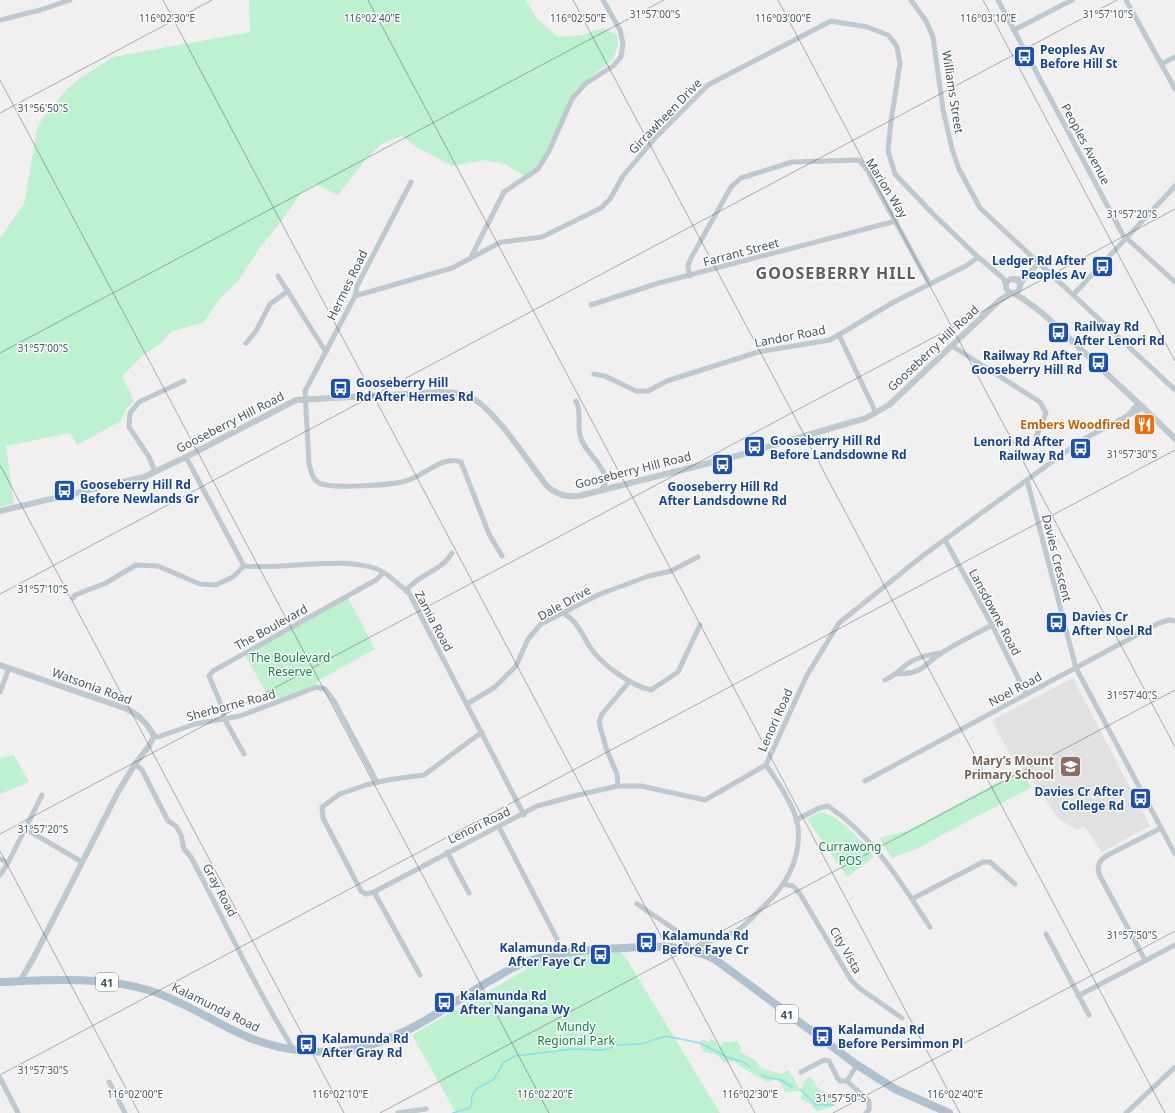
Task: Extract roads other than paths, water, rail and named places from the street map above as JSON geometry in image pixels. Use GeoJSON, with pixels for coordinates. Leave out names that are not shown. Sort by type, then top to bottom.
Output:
{"type":"FeatureCollection","features":[{"type":"Feature","properties":{"kind":"main road","name":"Kalamunda Road"},"geometry":{"type":"LineString","coordinates":[[0,982],[101,981],[140,988],[167,997],[248,1038],[294,1050],[328,1052],[346,1050],[381,1042],[410,1028],[511,969],[525,963],[561,953],[670,946],[693,950],[716,960],[857,1066],[895,1089],[949,1113]]}},
{"type":"Feature","properties":{"kind":"street"},"geometry":{"type":"LineString","coordinates":[[0,20],[40,10],[70,0]]}},
{"type":"Feature","properties":{"kind":"street"},"geometry":{"type":"LineString","coordinates":[[470,260],[504,192],[538,169],[549,151],[572,99],[585,84],[613,66],[621,57],[623,44],[620,30],[603,0]]}},
{"type":"Feature","properties":{"kind":"street","name":"Williams Street"},"geometry":{"type":"LineString","coordinates":[[911,0],[926,22],[933,37],[945,118],[959,168],[980,208],[1038,264],[1175,390]]}},
{"type":"Feature","properties":{"kind":"street","name":"Peoples Avenue"},"geometry":{"type":"LineString","coordinates":[[998,0],[1126,237],[1175,282]]}},
{"type":"Feature","properties":{"kind":"street"},"geometry":{"type":"LineString","coordinates":[[1014,30],[1072,0]]}},
{"type":"Feature","properties":{"kind":"street"},"geometry":{"type":"LineString","coordinates":[[1126,0],[1175,89]]}},
{"type":"Feature","properties":{"kind":"street","name":"Girrawheen Drive"},"geometry":{"type":"LineString","coordinates":[[355,296],[452,268],[470,260],[501,242],[542,237],[600,208],[610,199],[623,176],[656,137],[708,84],[831,21],[874,30],[888,35],[897,47],[900,63],[888,151],[895,174],[978,257],[1009,283]]}},
{"type":"Feature","properties":{"kind":"street"},"geometry":{"type":"LineString","coordinates":[[1161,64],[1175,57]]}},
{"type":"Feature","properties":{"kind":"street","name":"Marion Way"},"geometry":{"type":"LineString","coordinates":[[690,276],[688,266],[691,258],[731,187],[741,178],[792,162],[859,160],[867,170],[929,283]]}},
{"type":"Feature","properties":{"kind":"street","name":"Hermes Road"},"geometry":{"type":"LineString","coordinates":[[411,182],[357,286],[355,296],[307,387],[306,398],[309,464],[312,476],[319,483],[338,486],[403,482],[423,474],[444,462],[454,459],[461,462],[466,470],[489,534],[502,556]]}},
{"type":"Feature","properties":{"kind":"street"},"geometry":{"type":"LineString","coordinates":[[1072,295],[1175,186]]}},
{"type":"Feature","properties":{"kind":"street","name":"Farrant Street"},"geometry":{"type":"LineString","coordinates":[[591,305],[690,276],[896,221]]}},
{"type":"Feature","properties":{"kind":"street","name":"Landor Road"},"geometry":{"type":"LineString","coordinates":[[594,374],[605,376],[636,391],[648,391],[668,381],[758,352],[830,340],[929,283],[966,266],[978,257]]}},
{"type":"Feature","properties":{"kind":"street"},"geometry":{"type":"LineString","coordinates":[[1009,283],[1024,277],[1038,264]]}},
{"type":"Feature","properties":{"kind":"street"},"geometry":{"type":"LineString","coordinates":[[278,276],[326,352]]}},
{"type":"Feature","properties":{"kind":"street"},"geometry":{"type":"LineString","coordinates":[[1019,288],[1024,277]]}},
{"type":"Feature","properties":{"kind":"street"},"geometry":{"type":"LineString","coordinates":[[1009,283],[1019,288],[1027,301]]}},
{"type":"Feature","properties":{"kind":"street"},"geometry":{"type":"LineString","coordinates":[[1009,283],[1012,293],[1027,301],[1144,408],[1175,439]]}},
{"type":"Feature","properties":{"kind":"street","name":"Gooseberry Hill Road"},"geometry":{"type":"LineString","coordinates":[[1000,300],[1009,283]]}},
{"type":"Feature","properties":{"kind":"street","name":"Gooseberry Hill Road"},"geometry":{"type":"LineString","coordinates":[[0,511],[134,479],[155,472],[287,404],[306,398],[442,392],[465,395],[488,410],[552,490],[560,495],[571,497],[601,491],[764,448],[854,422],[876,413],[889,405],[1000,300],[1019,288]]}},
{"type":"Feature","properties":{"kind":"street"},"geometry":{"type":"LineString","coordinates":[[246,343],[256,331],[270,304],[288,291]]}},
{"type":"Feature","properties":{"kind":"street"},"geometry":{"type":"LineString","coordinates":[[839,335],[876,413]]}},
{"type":"Feature","properties":{"kind":"street"},"geometry":{"type":"LineString","coordinates":[[952,346],[1040,402],[1046,413],[1036,437]]}},
{"type":"Feature","properties":{"kind":"street"},"geometry":{"type":"LineString","coordinates":[[155,472],[149,458],[129,427],[130,413],[139,402],[184,380]]}},
{"type":"Feature","properties":{"kind":"street"},"geometry":{"type":"LineString","coordinates":[[576,401],[579,405],[580,435],[586,447],[604,470],[607,480],[601,491]]}},
{"type":"Feature","properties":{"kind":"street","name":"Lenori Road"},"geometry":{"type":"LineString","coordinates":[[1128,415],[1138,403]]}},
{"type":"Feature","properties":{"kind":"street","name":"Lenori Road"},"geometry":{"type":"LineString","coordinates":[[374,892],[447,852],[499,827],[537,806],[618,786],[641,786],[705,800],[766,765],[807,675],[839,622],[946,540],[1082,440],[1144,408]]}},
{"type":"Feature","properties":{"kind":"street"},"geometry":{"type":"LineString","coordinates":[[73,598],[76,595],[106,583],[136,565],[158,566],[200,584],[216,585],[233,577],[244,566],[186,457]]}},
{"type":"Feature","properties":{"kind":"street","name":"Davies Crescent"},"geometry":{"type":"LineString","coordinates":[[1027,480],[1076,668],[1175,854]]}},
{"type":"Feature","properties":{"kind":"street","name":"Lansdowne Road"},"geometry":{"type":"LineString","coordinates":[[946,540],[992,625],[1026,694]]}},
{"type":"Feature","properties":{"kind":"street"},"geometry":{"type":"LineString","coordinates":[[406,591],[411,582],[442,566],[452,553]]}},
{"type":"Feature","properties":{"kind":"street","name":"Dale Drive"},"geometry":{"type":"LineString","coordinates":[[467,704],[495,687],[516,666],[528,639],[541,624],[564,614],[600,594],[648,576],[671,571],[698,557]]}},
{"type":"Feature","properties":{"kind":"street","name":"Zamia Road"},"geometry":{"type":"LineString","coordinates":[[244,566],[340,564],[378,569],[409,593],[524,814]]}},
{"type":"Feature","properties":{"kind":"street","name":"The Boulevard"},"geometry":{"type":"LineString","coordinates":[[224,718],[222,707],[209,676],[213,671],[376,580],[383,573]]}},
{"type":"Feature","properties":{"kind":"street"},"geometry":{"type":"LineString","coordinates":[[564,614],[570,617],[595,653],[629,682],[641,688],[651,690],[678,672],[700,625]]}},
{"type":"Feature","properties":{"kind":"street","name":"Noel Road"},"geometry":{"type":"LineString","coordinates":[[865,781],[1165,621],[1175,621]]}},
{"type":"Feature","properties":{"kind":"street"},"geometry":{"type":"LineString","coordinates":[[897,674],[913,674],[926,667],[941,653],[992,625]]}},
{"type":"Feature","properties":{"kind":"street"},"geometry":{"type":"LineString","coordinates":[[885,680],[897,674],[907,664],[924,656],[941,653]]}},
{"type":"Feature","properties":{"kind":"street","name":"Watsonia Road"},"geometry":{"type":"LineString","coordinates":[[0,665],[127,709],[137,714],[147,724],[154,736]]}},
{"type":"Feature","properties":{"kind":"street"},"geometry":{"type":"LineString","coordinates":[[0,692],[9,668]]}},
{"type":"Feature","properties":{"kind":"street"},"geometry":{"type":"LineString","coordinates":[[618,786],[617,774],[606,748],[599,722],[602,714],[629,682]]}},
{"type":"Feature","properties":{"kind":"street","name":"Sherborne Road"},"geometry":{"type":"LineString","coordinates":[[154,736],[164,736],[195,724],[240,716],[317,688],[325,689],[334,701],[377,782]]}},
{"type":"Feature","properties":{"kind":"street"},"geometry":{"type":"LineString","coordinates":[[224,718],[244,754]]}},
{"type":"Feature","properties":{"kind":"street"},"geometry":{"type":"LineString","coordinates":[[420,975],[374,892],[366,894],[361,891],[323,818],[322,806],[340,794],[377,782],[424,775],[482,732]]}},
{"type":"Feature","properties":{"kind":"street"},"geometry":{"type":"LineString","coordinates":[[20,981],[33,960],[118,792],[135,764],[149,746],[154,736]]}},
{"type":"Feature","properties":{"kind":"street","name":"Gray Road"},"geometry":{"type":"LineString","coordinates":[[135,764],[142,770],[167,817],[181,835],[184,849],[202,877],[282,1032],[294,1050]]}},
{"type":"Feature","properties":{"kind":"street"},"geometry":{"type":"LineString","coordinates":[[637,904],[677,931],[693,950],[703,943],[736,931],[778,893],[796,862],[798,826],[784,790],[766,765]]}},
{"type":"Feature","properties":{"kind":"street"},"geometry":{"type":"LineString","coordinates":[[0,875],[8,863],[24,828],[42,795]]}},
{"type":"Feature","properties":{"kind":"street"},"geometry":{"type":"LineString","coordinates":[[796,820],[819,808],[828,806],[840,814],[868,838],[930,926]]}},
{"type":"Feature","properties":{"kind":"street"},"geometry":{"type":"LineString","coordinates":[[499,827],[557,939],[561,953]]}},
{"type":"Feature","properties":{"kind":"street"},"geometry":{"type":"LineString","coordinates":[[24,828],[82,862]]}},
{"type":"Feature","properties":{"kind":"street"},"geometry":{"type":"LineString","coordinates":[[1145,960],[1100,876],[1098,867],[1102,858],[1160,828]]}},
{"type":"Feature","properties":{"kind":"street"},"geometry":{"type":"LineString","coordinates":[[447,852],[469,892]]}},
{"type":"Feature","properties":{"kind":"street"},"geometry":{"type":"LineString","coordinates":[[0,859],[8,863]]}},
{"type":"Feature","properties":{"kind":"street"},"geometry":{"type":"LineString","coordinates":[[912,899],[983,862],[990,862],[1015,884]]}},
{"type":"Feature","properties":{"kind":"street","name":"City Vista"},"geometry":{"type":"LineString","coordinates":[[783,884],[794,886],[800,894],[851,980],[859,988],[902,1018]]}},
{"type":"Feature","properties":{"kind":"street"},"geometry":{"type":"LineString","coordinates":[[1046,934],[1089,1015]]}},
{"type":"Feature","properties":{"kind":"street"},"geometry":{"type":"LineString","coordinates":[[1078,996],[1175,945]]}},
{"type":"Feature","properties":{"kind":"street"},"geometry":{"type":"LineString","coordinates":[[32,981],[30,974],[33,960]]}},
{"type":"Feature","properties":{"kind":"street"},"geometry":{"type":"LineString","coordinates":[[278,1047],[282,1039],[282,1032]]}},
{"type":"Feature","properties":{"kind":"street"},"geometry":{"type":"LineString","coordinates":[[801,1072],[827,1060],[831,1063],[840,1081],[847,1081],[869,1101],[869,1110],[866,1113]]}},
{"type":"Feature","properties":{"kind":"street"},"geometry":{"type":"LineString","coordinates":[[847,1081],[857,1066]]}},
{"type":"Feature","properties":{"kind":"street"},"geometry":{"type":"LineString","coordinates":[[1126,1113],[1175,1067]]}},
{"type":"Feature","properties":{"kind":"street"},"geometry":{"type":"LineString","coordinates":[[0,1078],[2,1089],[18,1113]]}},
{"type":"Feature","properties":{"kind":"street"},"geometry":{"type":"LineString","coordinates":[[109,1082],[125,1113]]}},
{"type":"Feature","properties":{"kind":"street"},"geometry":{"type":"LineString","coordinates":[[398,1113],[426,1109]]}},
{"type":"Feature","properties":{"kind":"waterway"},"geometry":{"type":"LineString","coordinates":[[453,1113],[469,1108],[471,1106],[472,1096],[476,1089],[494,1079],[504,1062],[515,1056],[573,1049],[604,1050],[617,1045],[641,1044],[666,1036],[700,1043],[727,1057],[743,1062],[750,1067]]}},
{"type":"Feature","properties":{"kind":"waterway"},"geometry":{"type":"LineString","coordinates":[[761,1074],[765,1077],[781,1080],[792,1087]]}},
{"type":"Feature","properties":{"kind":"waterway"},"geometry":{"type":"LineString","coordinates":[[800,1089],[816,1105],[834,1105]]}},
{"type":"Feature","properties":{"kind":"place","name":"Peoples Av Before Hill St"},"geometry":{"type":"Point","coordinates":[1024,56]}},
{"type":"Feature","properties":{"kind":"place","name":"Ledger Rd After Peoples Av"},"geometry":{"type":"Point","coordinates":[1102,267]}},
{"type":"Feature","properties":{"kind":"place","name":"Railway Rd After Lenori Rd"},"geometry":{"type":"Point","coordinates":[1059,333]}},
{"type":"Feature","properties":{"kind":"place","name":"Railway Rd After Gooseberry Hill Rd"},"geometry":{"type":"Point","coordinates":[1098,362]}},
{"type":"Feature","properties":{"kind":"place","name":"Gooseberry Hill Rd After Hermes Rd"},"geometry":{"type":"Point","coordinates":[340,389]}},
{"type":"Feature","properties":{"kind":"place","name":"Embers Woodfired"},"geometry":{"type":"Point","coordinates":[1145,424]}},
{"type":"Feature","properties":{"kind":"place","name":"Gooseberry Hill Rd Before Landsdowne Rd"},"geometry":{"type":"Point","coordinates":[754,447]}},
{"type":"Feature","properties":{"kind":"place","name":"Lenori Rd After Railway Rd"},"geometry":{"type":"Point","coordinates":[1080,448]}},
{"type":"Feature","properties":{"kind":"place","name":"Gooseberry Hill Rd After Landsdowne Rd"},"geometry":{"type":"Point","coordinates":[723,465]}},
{"type":"Feature","properties":{"kind":"place","name":"Gooseberry Hill Rd Before Newlands Gr"},"geometry":{"type":"Point","coordinates":[65,491]}},
{"type":"Feature","properties":{"kind":"place","name":"Davies Cr After Noel Rd"},"geometry":{"type":"Point","coordinates":[1057,623]}},
{"type":"Feature","properties":{"kind":"place","name":"Mary’s Mount Primary School"},"geometry":{"type":"Point","coordinates":[1070,767]}},
{"type":"Feature","properties":{"kind":"place","name":"Davies Cr After College Rd"},"geometry":{"type":"Point","coordinates":[1140,798]}},
{"type":"Feature","properties":{"kind":"place","name":"Kalamunda Rd Before Faye Cr"},"geometry":{"type":"Point","coordinates":[646,942]}},
{"type":"Feature","properties":{"kind":"place","name":"Kalamunda Rd After Faye Cr"},"geometry":{"type":"Point","coordinates":[601,954]}},
{"type":"Feature","properties":{"kind":"place","name":"Kalamunda Rd After Nangana Wy"},"geometry":{"type":"Point","coordinates":[444,1002]}},
{"type":"Feature","properties":{"kind":"place","name":"Kalamunda Rd Before Persimmon Pl"},"geometry":{"type":"Point","coordinates":[822,1036]}},
{"type":"Feature","properties":{"kind":"place","name":"Kalamunda Rd After Gray Rd"},"geometry":{"type":"Point","coordinates":[306,1045]}},
{"type":"Feature","properties":{"kind":"district","name":"GOOSEBERRY HILL"},"geometry":{"type":"Point","coordinates":[836,273]}},
{"type":"Feature","properties":{"kind":"park label","name":"The Boulevard Reserve"},"geometry":{"type":"Point","coordinates":[290,664]}},
{"type":"Feature","properties":{"kind":"park label","name":"Currawong POS"},"geometry":{"type":"Point","coordinates":[850,853]}},
{"type":"Feature","properties":{"kind":"park label","name":"Mundy Regional Park"},"geometry":{"type":"Point","coordinates":[576,1033]}}]}
